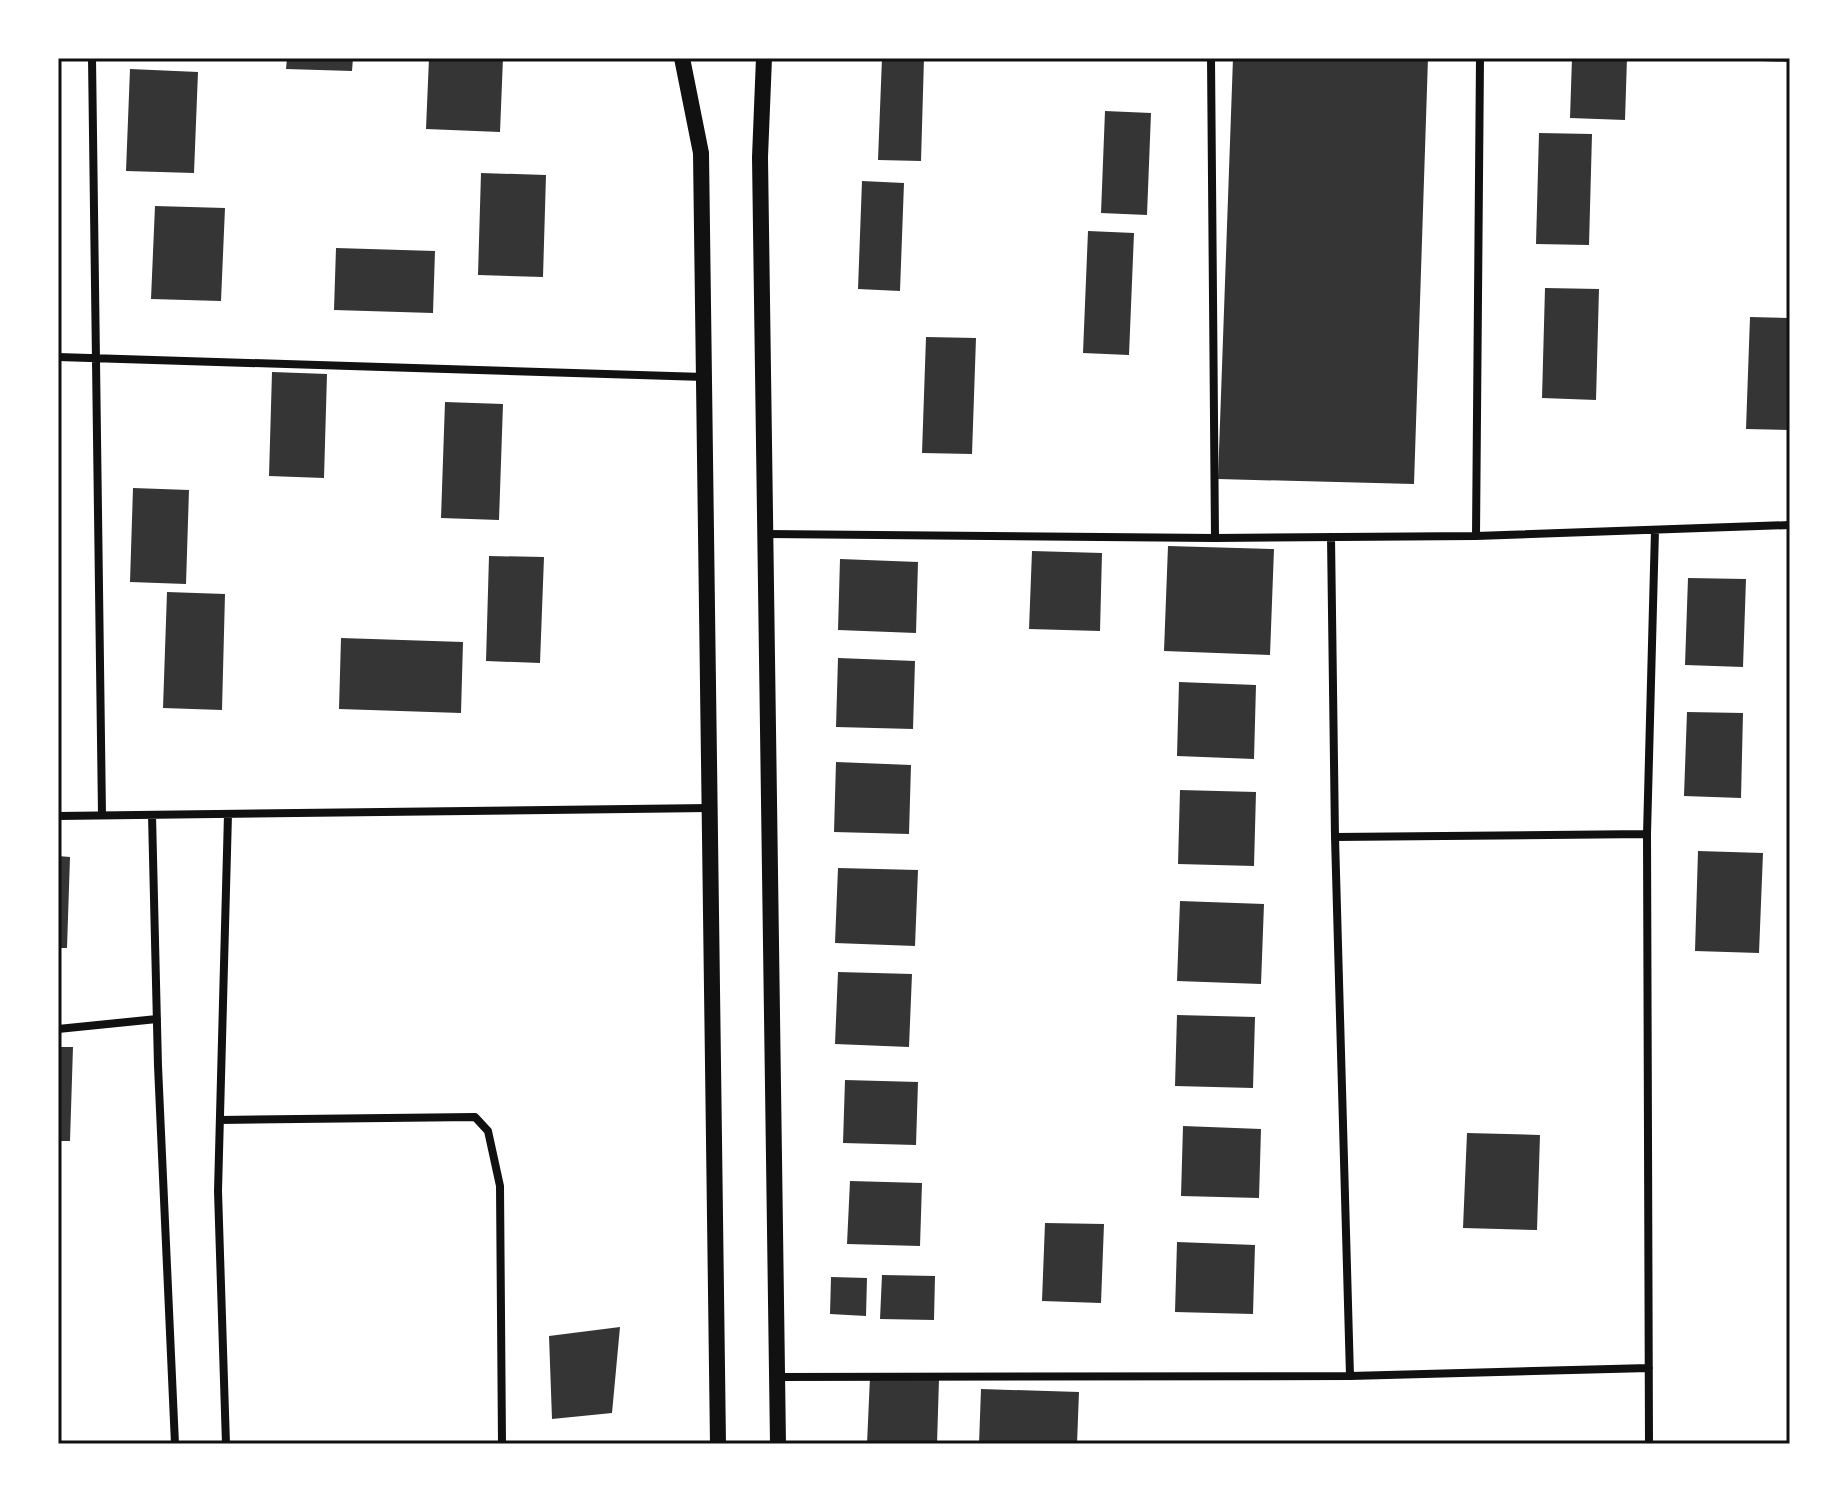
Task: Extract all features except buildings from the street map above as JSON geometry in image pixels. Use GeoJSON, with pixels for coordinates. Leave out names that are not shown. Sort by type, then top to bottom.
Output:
{"type":"FeatureCollection","features":[{"type":"Feature","properties":{"kind":"main road"},"geometry":{"type":"LineString","coordinates":[[682,58],[701,153],[718,1444]]}},
{"type":"Feature","properties":{"kind":"main road"},"geometry":{"type":"LineString","coordinates":[[764,58],[760,157],[778,1444]]}},
{"type":"Feature","properties":{"kind":"street"},"geometry":{"type":"LineString","coordinates":[[92,58],[102,815]]}},
{"type":"Feature","properties":{"kind":"street"},"geometry":{"type":"LineString","coordinates":[[1211,58],[1215,538]]}},
{"type":"Feature","properties":{"kind":"street"},"geometry":{"type":"LineString","coordinates":[[1476,536],[1480,58]]}},
{"type":"Feature","properties":{"kind":"street"},"geometry":{"type":"LineString","coordinates":[[58,357],[704,377]]}},
{"type":"Feature","properties":{"kind":"street"},"geometry":{"type":"LineString","coordinates":[[765,534],[1215,538],[1476,536],[1790,525]]}},
{"type":"Feature","properties":{"kind":"street"},"geometry":{"type":"LineString","coordinates":[[1649,1444],[1647,834],[1655,530]]}},
{"type":"Feature","properties":{"kind":"street"},"geometry":{"type":"LineString","coordinates":[[1331,537],[1335,837],[1350,1376]]}},
{"type":"Feature","properties":{"kind":"street"},"geometry":{"type":"LineString","coordinates":[[58,816],[710,808]]}},
{"type":"Feature","properties":{"kind":"street"},"geometry":{"type":"LineString","coordinates":[[226,1444],[218,1191],[228,814]]}},
{"type":"Feature","properties":{"kind":"street"},"geometry":{"type":"LineString","coordinates":[[152,815],[157,1019],[175,1444]]}},
{"type":"Feature","properties":{"kind":"street"},"geometry":{"type":"LineString","coordinates":[[1335,837],[1647,834]]}},
{"type":"Feature","properties":{"kind":"street"},"geometry":{"type":"LineString","coordinates":[[58,1029],[157,1019]]}},
{"type":"Feature","properties":{"kind":"street"},"geometry":{"type":"LineString","coordinates":[[220,1120],[475,1117],[488,1131],[500,1186],[502,1444]]}},
{"type":"Feature","properties":{"kind":"street"},"geometry":{"type":"LineString","coordinates":[[777,1377],[1350,1376],[1649,1368]]}}]}
